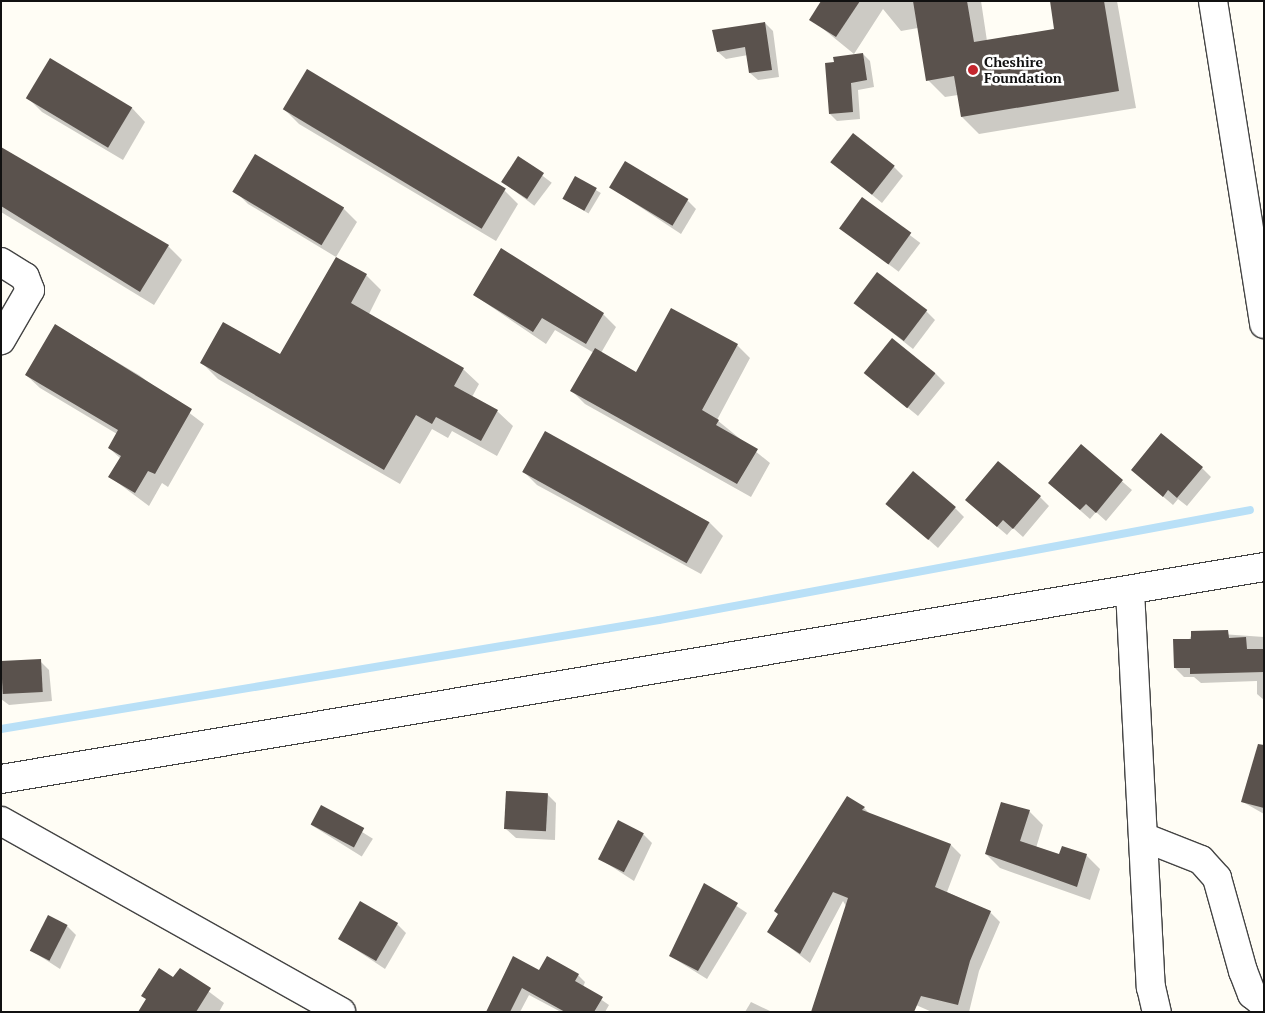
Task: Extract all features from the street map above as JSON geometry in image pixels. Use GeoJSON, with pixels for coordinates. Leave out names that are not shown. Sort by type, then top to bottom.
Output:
{"type":"FeatureCollection","features":[{"type":"Feature","properties":{"kind":"street"},"geometry":{"type":"LineString","coordinates":[[1213,1],[1264,324]]}},
{"type":"Feature","properties":{"kind":"street"},"geometry":{"type":"LineString","coordinates":[[1,262],[25,277],[30,290],[1,340]]}},
{"type":"Feature","properties":{"kind":"street"},"geometry":{"type":"LineString","coordinates":[[1,779],[1264,567]]}},
{"type":"Feature","properties":{"kind":"street"},"geometry":{"type":"LineString","coordinates":[[1130,591],[1151,987],[1157,1012]]}},
{"type":"Feature","properties":{"kind":"street"},"geometry":{"type":"LineString","coordinates":[[1,821],[341,1012]]}},
{"type":"Feature","properties":{"kind":"street"},"geometry":{"type":"LineString","coordinates":[[1143,837],[1201,860],[1217,878],[1243,972],[1252,994],[1264,1004]]}},
{"type":"Feature","properties":{"kind":"building"},"geometry":{"type":"Polygon","coordinates":[[[821,1],[860,1],[836,37],[809,20],[821,1]]]}},
{"type":"Feature","properties":{"kind":"building"},"geometry":{"type":"Polygon","coordinates":[[[913,1],[967,1],[974,42],[1054,29],[1050,1],[1104,1],[1119,91],[961,117],[954,76],[926,81],[913,1]]]}},
{"type":"Feature","properties":{"kind":"building"},"geometry":{"type":"Polygon","coordinates":[[[765,22],[772,70],[749,73],[745,47],[717,52],[712,30],[765,22]]]}},
{"type":"Feature","properties":{"kind":"building"},"geometry":{"type":"Polygon","coordinates":[[[863,53],[867,80],[851,83],[853,112],[829,114],[825,63],[834,62],[833,57],[863,53]]]}},
{"type":"Feature","properties":{"kind":"building"},"geometry":{"type":"Polygon","coordinates":[[[50,58],[132,107],[108,148],[26,98],[50,58]]]}},
{"type":"Feature","properties":{"kind":"building"},"geometry":{"type":"Polygon","coordinates":[[[307,69],[506,188],[482,229],[283,109],[307,69]]]}},
{"type":"Feature","properties":{"kind":"building"},"geometry":{"type":"Polygon","coordinates":[[[853,133],[895,166],[872,195],[830,162],[853,133]]]}},
{"type":"Feature","properties":{"kind":"building"},"geometry":{"type":"Polygon","coordinates":[[[1,147],[169,245],[140,292],[1,206],[1,147]]]}},
{"type":"Feature","properties":{"kind":"building"},"geometry":{"type":"Polygon","coordinates":[[[255,154],[344,208],[321,245],[232,192],[255,154]]]}},
{"type":"Feature","properties":{"kind":"building"},"geometry":{"type":"Polygon","coordinates":[[[518,156],[544,173],[527,199],[501,182],[518,156]]]}},
{"type":"Feature","properties":{"kind":"building"},"geometry":{"type":"Polygon","coordinates":[[[625,161],[688,199],[672,226],[609,188],[625,161]]]}},
{"type":"Feature","properties":{"kind":"building"},"geometry":{"type":"Polygon","coordinates":[[[575,176],[597,188],[584,211],[562,199],[575,176]]]}},
{"type":"Feature","properties":{"kind":"building"},"geometry":{"type":"Polygon","coordinates":[[[862,197],[911,233],[888,264],[839,229],[862,197]]]}},
{"type":"Feature","properties":{"kind":"building"},"geometry":{"type":"Polygon","coordinates":[[[501,248],[604,313],[586,344],[542,318],[533,332],[473,295],[501,248]]]}},
{"type":"Feature","properties":{"kind":"building"},"geometry":{"type":"Polygon","coordinates":[[[336,257],[367,274],[351,303],[464,368],[454,386],[498,410],[481,441],[436,417],[432,424],[416,415],[384,470],[200,363],[223,322],[280,354],[336,257]]]}},
{"type":"Feature","properties":{"kind":"building"},"geometry":{"type":"Polygon","coordinates":[[[877,272],[927,310],[904,341],[854,303],[877,272]]]}},
{"type":"Feature","properties":{"kind":"building"},"geometry":{"type":"Polygon","coordinates":[[[671,308],[738,344],[702,410],[719,420],[716,425],[758,449],[737,484],[570,391],[595,348],[636,372],[671,308]]]}},
{"type":"Feature","properties":{"kind":"building"},"geometry":{"type":"Polygon","coordinates":[[[55,324],[192,409],[155,474],[148,471],[135,493],[108,477],[121,456],[108,448],[118,430],[25,375],[55,324]]]}},
{"type":"Feature","properties":{"kind":"building"},"geometry":{"type":"Polygon","coordinates":[[[892,338],[936,373],[907,408],[864,373],[892,338]]]}},
{"type":"Feature","properties":{"kind":"building"},"geometry":{"type":"Polygon","coordinates":[[[545,431],[709,522],[687,563],[522,472],[545,431]]]}},
{"type":"Feature","properties":{"kind":"building"},"geometry":{"type":"Polygon","coordinates":[[[1161,433],[1203,467],[1177,498],[1168,490],[1163,497],[1131,470],[1161,433]]]}},
{"type":"Feature","properties":{"kind":"building"},"geometry":{"type":"Polygon","coordinates":[[[1081,444],[1123,480],[1096,513],[1086,504],[1080,510],[1048,483],[1081,444]]]}},
{"type":"Feature","properties":{"kind":"building"},"geometry":{"type":"Polygon","coordinates":[[[998,461],[1041,496],[1013,529],[1003,520],[997,527],[965,500],[998,461]]]}},
{"type":"Feature","properties":{"kind":"building"},"geometry":{"type":"Polygon","coordinates":[[[913,471],[956,507],[928,540],[885,504],[913,471]]]}},
{"type":"Feature","properties":{"kind":"building"},"geometry":{"type":"Polygon","coordinates":[[[1228,630],[1229,638],[1246,637],[1247,649],[1264,649],[1264,672],[1190,674],[1190,668],[1174,668],[1173,639],[1191,639],[1191,631],[1228,630]]]}},
{"type":"Feature","properties":{"kind":"building"},"geometry":{"type":"Polygon","coordinates":[[[41,659],[43,692],[3,694],[1,661],[41,659]]]}},
{"type":"Feature","properties":{"kind":"building"},"geometry":{"type":"Polygon","coordinates":[[[1258,744],[1264,745],[1264,808],[1241,802],[1258,744]]]}},
{"type":"Feature","properties":{"kind":"building"},"geometry":{"type":"Polygon","coordinates":[[[506,791],[548,793],[546,831],[504,829],[506,791]]]}},
{"type":"Feature","properties":{"kind":"building"},"geometry":{"type":"Polygon","coordinates":[[[847,796],[865,807],[862,810],[951,844],[935,887],[991,911],[970,961],[958,1005],[921,996],[914,1012],[811,1012],[848,898],[833,892],[800,954],[767,932],[778,914],[774,911],[847,796]]]}},
{"type":"Feature","properties":{"kind":"building"},"geometry":{"type":"Polygon","coordinates":[[[1001,802],[1030,810],[1020,841],[1059,854],[1062,846],[1087,854],[1077,887],[985,854],[1001,802]]]}},
{"type":"Feature","properties":{"kind":"building"},"geometry":{"type":"Polygon","coordinates":[[[321,805],[364,828],[354,847],[311,824],[321,805]]]}},
{"type":"Feature","properties":{"kind":"building"},"geometry":{"type":"Polygon","coordinates":[[[618,820],[644,833],[624,872],[598,859],[618,820]]]}},
{"type":"Feature","properties":{"kind":"building"},"geometry":{"type":"Polygon","coordinates":[[[704,883],[738,903],[698,971],[669,956],[704,883]]]}},
{"type":"Feature","properties":{"kind":"building"},"geometry":{"type":"Polygon","coordinates":[[[360,901],[398,923],[376,961],[338,939],[360,901]]]}},
{"type":"Feature","properties":{"kind":"building"},"geometry":{"type":"Polygon","coordinates":[[[48,915],[68,925],[49,961],[30,951],[48,915]]]}},
{"type":"Feature","properties":{"kind":"building"},"geometry":{"type":"Polygon","coordinates":[[[513,956],[539,970],[547,956],[579,974],[575,981],[603,997],[594,1012],[565,1012],[522,988],[510,1012],[486,1012],[513,956]]]}},
{"type":"Feature","properties":{"kind":"building"},"geometry":{"type":"Polygon","coordinates":[[[159,968],[173,977],[180,968],[211,988],[196,1012],[138,1012],[146,999],[141,996],[159,968]]]}},
{"type":"Feature","properties":{"kind":"waterway"},"geometry":{"type":"LineString","coordinates":[[1,729],[659,620],[1250,510]]}},
{"type":"Feature","properties":{"kind":"place","name":"Cheshire Foundation"},"geometry":{"type":"Point","coordinates":[973,70]}}]}
